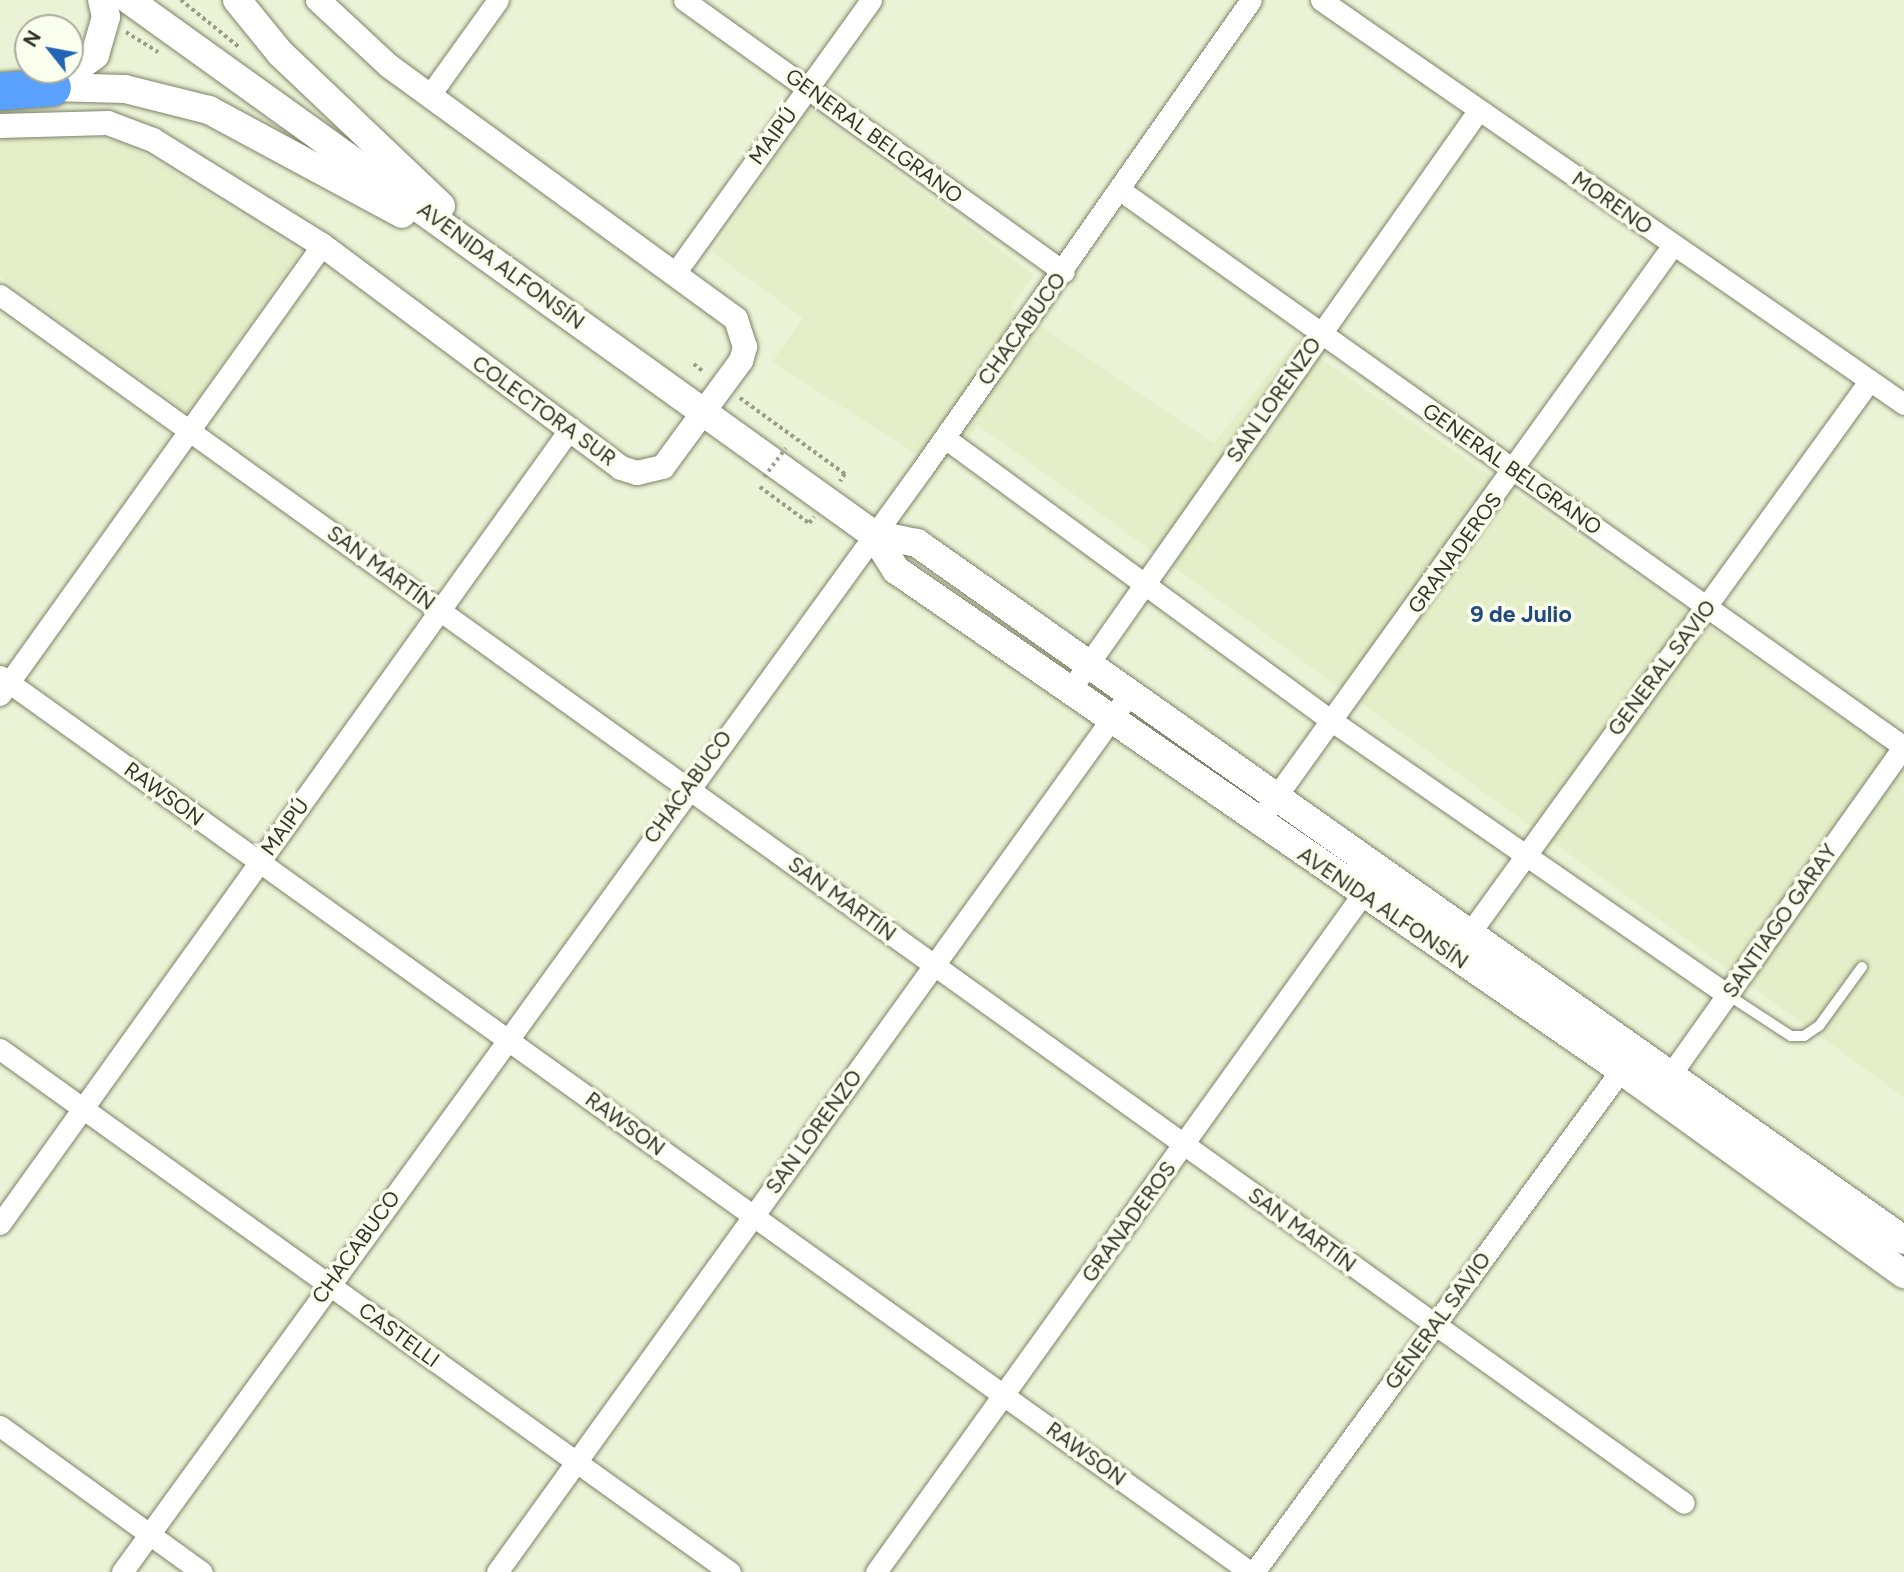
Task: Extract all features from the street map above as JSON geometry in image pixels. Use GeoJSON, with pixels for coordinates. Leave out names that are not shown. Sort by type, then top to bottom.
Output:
{"type":"FeatureCollection","features":[{"type":"Feature","properties":{"kind":"highway"},"geometry":{"type":"LineString","coordinates":[[0,91],[52,87]]}},
{"type":"Feature","properties":{"kind":"main road"},"geometry":{"type":"LineString","coordinates":[[52,87],[95,55],[106,17],[102,0]]}},
{"type":"Feature","properties":{"kind":"main road","name":"AVENIDA ALFONSÍN"},"geometry":{"type":"LineString","coordinates":[[129,0],[873,534],[896,570],[1362,897],[1621,1070],[1664,1085],[1904,1240]]}},
{"type":"Feature","properties":{"kind":"main road"},"geometry":{"type":"LineString","coordinates":[[237,0],[280,53],[511,273]]}},
{"type":"Feature","properties":{"kind":"main road"},"geometry":{"type":"LineString","coordinates":[[52,87],[125,89],[209,110],[511,273]]}},
{"type":"Feature","properties":{"kind":"main road","name":"AVENIDA ALFONSÍN"},"geometry":{"type":"LineString","coordinates":[[873,534],[917,543],[1470,932],[1904,1274]]}},
{"type":"Feature","properties":{"kind":"street","name":"COLECTORA SUR"},"geometry":{"type":"LineString","coordinates":[[0,126],[77,122],[129,129],[322,245],[621,467],[650,473],[663,467],[741,361],[743,332],[736,319],[429,96],[318,0]]}},
{"type":"Feature","properties":{"kind":"street"},"geometry":{"type":"LineString","coordinates":[[429,96],[498,0]]}},
{"type":"Feature","properties":{"kind":"street","name":"GENERAL BELGRANO"},"geometry":{"type":"LineString","coordinates":[[684,0],[1064,272]]}},
{"type":"Feature","properties":{"kind":"street","name":"MAIPÚ"},"geometry":{"type":"LineString","coordinates":[[676,273],[871,0]]}},
{"type":"Feature","properties":{"kind":"street","name":"CHACABUCO"},"geometry":{"type":"LineString","coordinates":[[122,1572],[687,788],[1064,272],[1251,0]]}},
{"type":"Feature","properties":{"kind":"street","name":"MORENO"},"geometry":{"type":"LineString","coordinates":[[1321,0],[1904,404]]}},
{"type":"Feature","properties":{"kind":"street","name":"SAN LORENZO"},"geometry":{"type":"LineString","coordinates":[[1070,690],[1478,111]]}},
{"type":"Feature","properties":{"kind":"street","name":"GENERAL BELGRANO"},"geometry":{"type":"LineString","coordinates":[[1120,190],[1904,747]]}},
{"type":"Feature","properties":{"kind":"street"},"geometry":{"type":"LineString","coordinates":[[3,685],[322,245]]}},
{"type":"Feature","properties":{"kind":"street","name":"GRANADEROS"},"geometry":{"type":"LineString","coordinates":[[1258,823],[1515,471],[1673,245]]}},
{"type":"Feature","properties":{"kind":"street","name":"SAN MARTÍN"},"geometry":{"type":"LineString","coordinates":[[0,295],[1684,1503]]}},
{"type":"Feature","properties":{"kind":"street","name":"GENERAL SAVIO"},"geometry":{"type":"LineString","coordinates":[[1454,956],[1526,851],[1708,608],[1870,380]]}},
{"type":"Feature","properties":{"kind":"street","name":"MAIPÚ"},"geometry":{"type":"LineString","coordinates":[[0,1224],[569,430]]}},
{"type":"Feature","properties":{"kind":"street"},"geometry":{"type":"LineString","coordinates":[[944,438],[1146,581],[1332,721],[1526,851],[1727,995]]}},
{"type":"Feature","properties":{"kind":"street","name":"RAWSON"},"geometry":{"type":"LineString","coordinates":[[3,685],[260,862],[1252,1572]]}},
{"type":"Feature","properties":{"kind":"street","name":"SAN LORENZO"},"geometry":{"type":"LineString","coordinates":[[497,1572],[1130,693]]}},
{"type":"Feature","properties":{"kind":"street","name":"SANTIAGO GARAY"},"geometry":{"type":"LineString","coordinates":[[1664,1085],[1904,747]]}},
{"type":"Feature","properties":{"kind":"street","name":"GRANADEROS"},"geometry":{"type":"LineString","coordinates":[[876,1572],[1379,870]]}},
{"type":"Feature","properties":{"kind":"street","name":"CASTELLI"},"geometry":{"type":"LineString","coordinates":[[0,1049],[730,1572]]}},
{"type":"Feature","properties":{"kind":"street","name":"GENERAL SAVIO"},"geometry":{"type":"LineString","coordinates":[[1252,1572],[1621,1070]]}},
{"type":"Feature","properties":{"kind":"street"},"geometry":{"type":"LineString","coordinates":[[0,1426],[202,1572]]}},
{"type":"Feature","properties":{"kind":"lane"},"geometry":{"type":"LineString","coordinates":[[1727,995],[1791,1036],[1804,1036],[1819,1026],[1862,967]]}},
{"type":"Feature","properties":{"kind":"path"},"geometry":{"type":"LineString","coordinates":[[694,364],[845,474],[839,483],[829,475]]}},
{"type":"Feature","properties":{"kind":"path"},"geometry":{"type":"LineString","coordinates":[[764,477],[786,448],[798,453]]}},
{"type":"Feature","properties":{"kind":"shaded area"},"geometry":{"type":"Polygon","coordinates":[[[809,108],[1034,275],[1011,307],[1214,443],[1295,341],[1904,762],[1904,1097],[978,425],[940,469],[772,362],[803,318],[712,252],[809,108]]]}},
{"type":"Feature","properties":{"kind":"shaded area"},"geometry":{"type":"Polygon","coordinates":[[[19,136],[124,142],[300,252],[188,412],[0,276],[0,138],[19,136]]]}},
{"type":"Feature","properties":{"kind":"district","name":"9 de Julio"},"geometry":{"type":"Point","coordinates":[1521,614]}}]}
